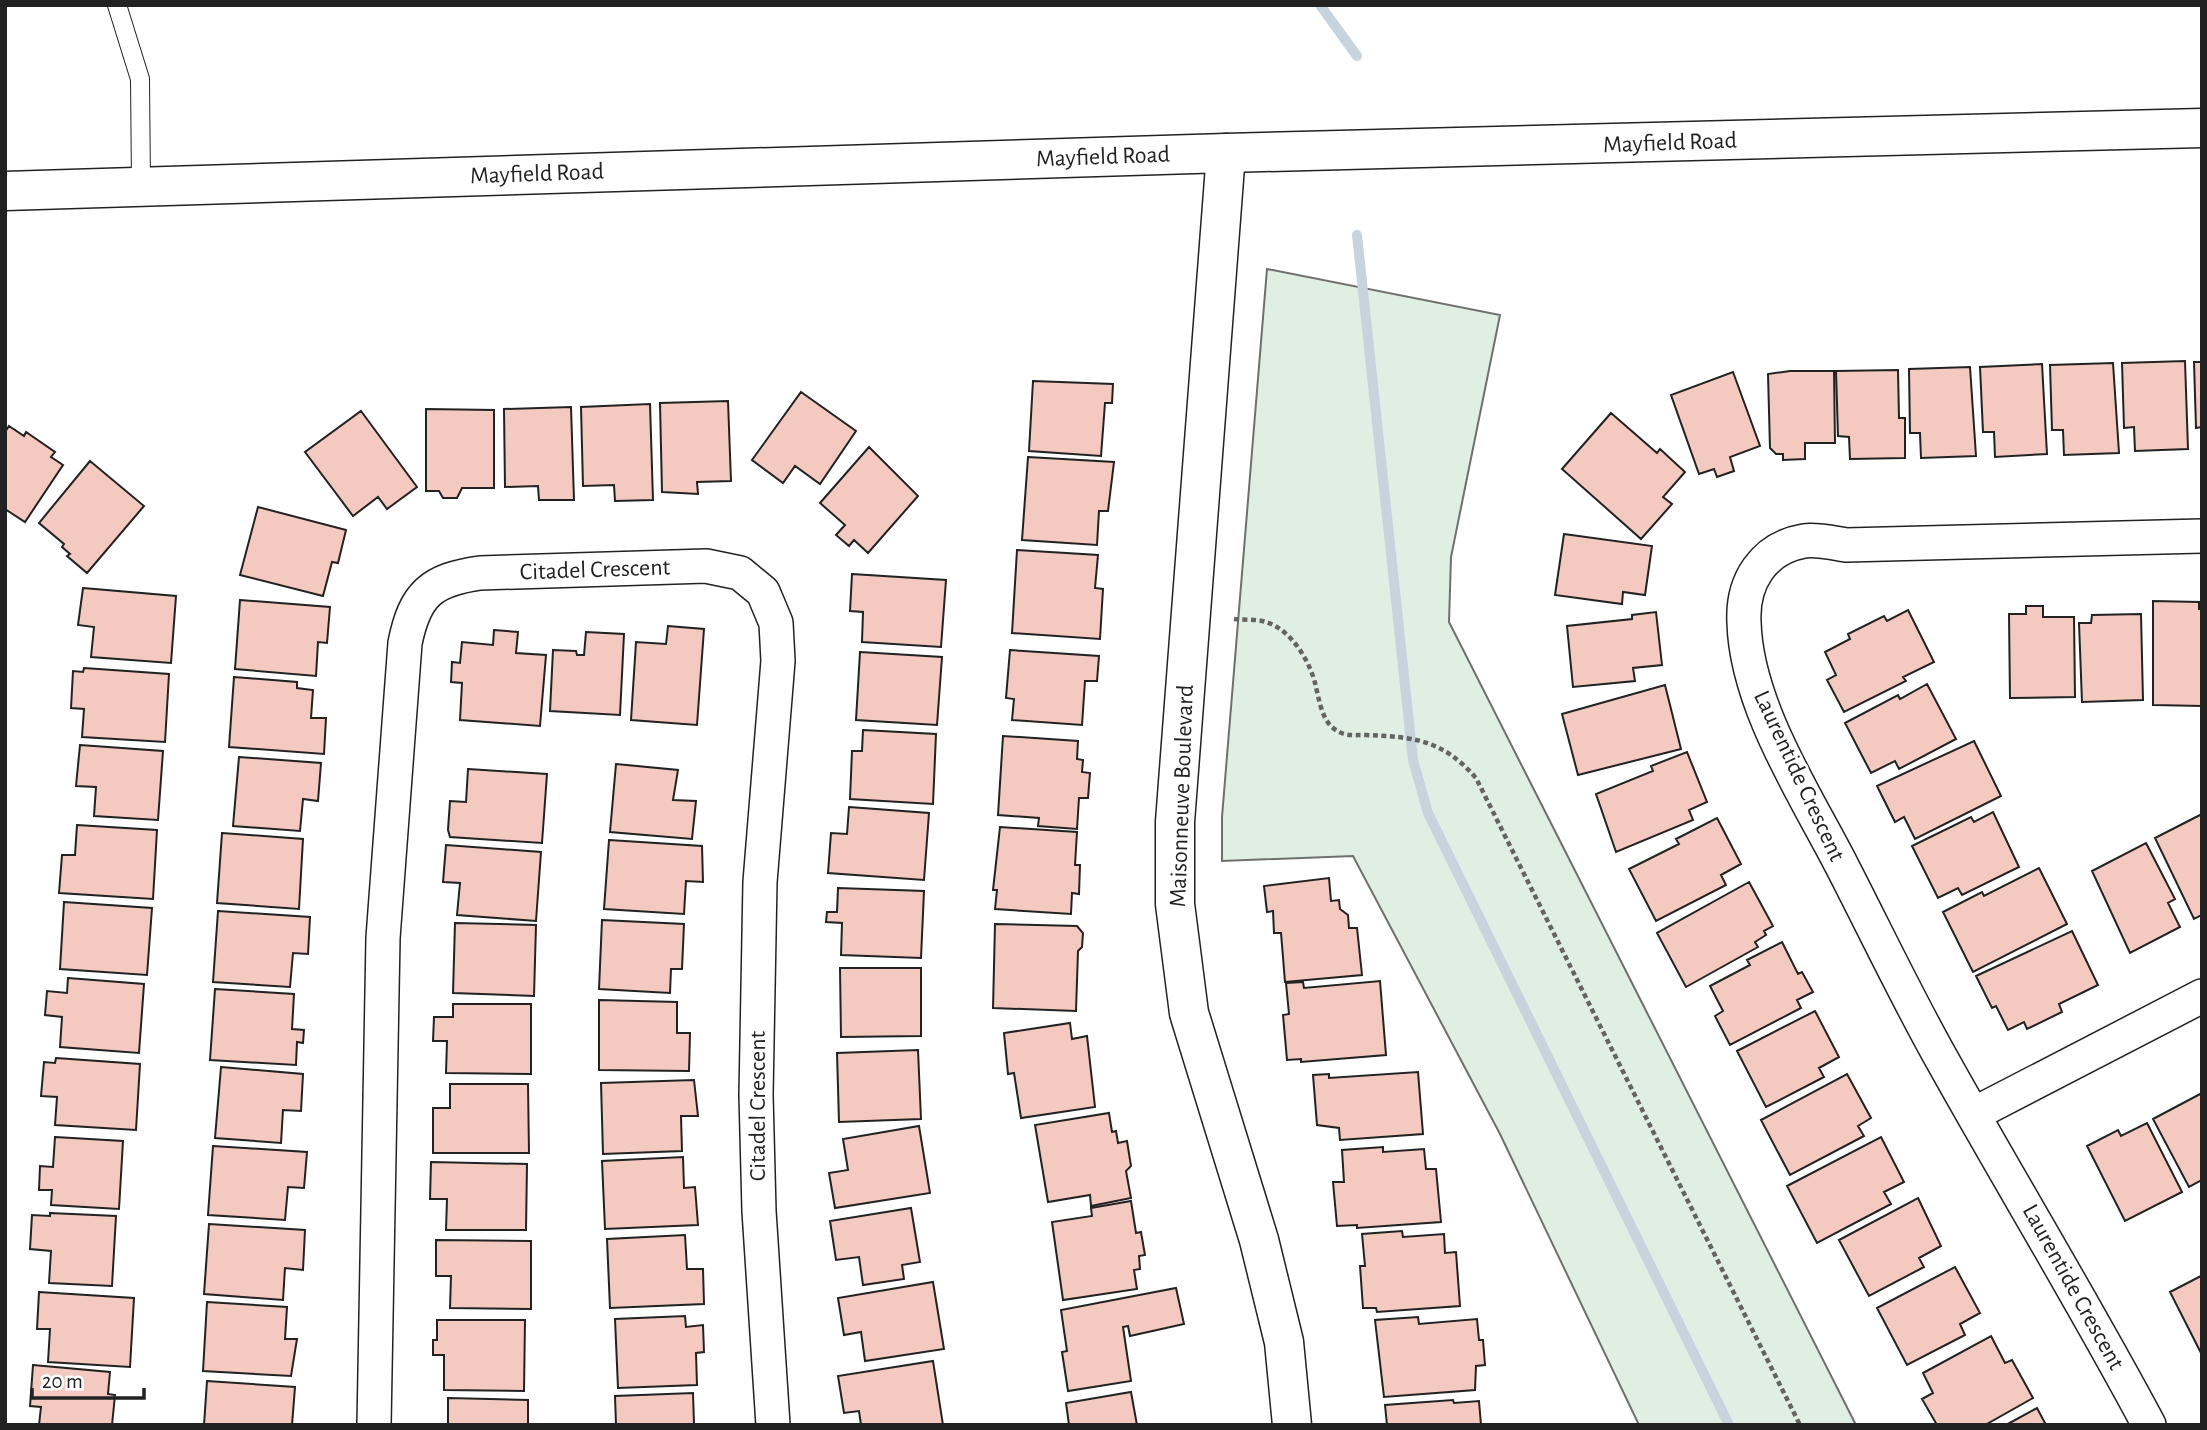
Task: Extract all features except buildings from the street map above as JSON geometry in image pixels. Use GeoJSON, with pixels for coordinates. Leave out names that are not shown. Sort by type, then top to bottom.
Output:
{"type":"FeatureCollection","features":[{"type":"Feature","properties":{"kind":"main road","name":"Mayfield Road"},"geometry":{"type":"LineString","coordinates":[[5,191],[1226,153],[2202,128]]}},
{"type":"Feature","properties":{"kind":"main road","name":"Maisonneuve Boulevard"},"geometry":{"type":"LineString","coordinates":[[1226,153],[1175,822],[1175,904],[1189,1013],[1259,1240],[1284,1342],[1292,1425]]}},
{"type":"Feature","properties":{"kind":"street","name":"Laurentide Crescent"},"geometry":{"type":"LineString","coordinates":[[2149,1425],[2093,1319],[1974,1114],[1863,906],[1760,701],[1749,661],[1744,621],[1748,589],[1756,568],[1777,550],[1805,541],[1846,545],[2202,536]]}},
{"type":"Feature","properties":{"kind":"street","name":"Citadel Crescent"},"geometry":{"type":"LineString","coordinates":[[374,1425],[383,938],[405,643],[411,616],[425,592],[449,578],[480,573],[706,566],[740,573],[763,592],[776,622],[778,661],[760,883],[756,1095],[773,1425]]}},
{"type":"Feature","properties":{"kind":"street"},"geometry":{"type":"LineString","coordinates":[[1974,1114],[2202,996]]}},
{"type":"Feature","properties":{"kind":"lane"},"geometry":{"type":"LineString","coordinates":[[117,5],[140,79],[141,187]]}},
{"type":"Feature","properties":{"kind":"path"},"geometry":{"type":"LineString","coordinates":[[1234,619],[1268,622],[1302,652],[1314,675],[1320,706],[1330,726],[1350,737],[1364,735],[1440,746],[1459,759],[1476,778],[1800,1425]]}},
{"type":"Feature","properties":{"kind":"green space"},"geometry":{"type":"Polygon","coordinates":[[[1267,269],[1500,315],[1451,557],[1449,622],[1856,1425],[1639,1425],[1500,1134],[1353,856],[1222,861],[1222,817],[1267,269]]]}},
{"type":"Feature","properties":{"kind":"waterway"},"geometry":{"type":"LineString","coordinates":[[1320,5],[1357,56]]}},
{"type":"Feature","properties":{"kind":"waterway"},"geometry":{"type":"LineString","coordinates":[[1357,235],[1413,760],[1428,813],[1729,1425]]}}]}
